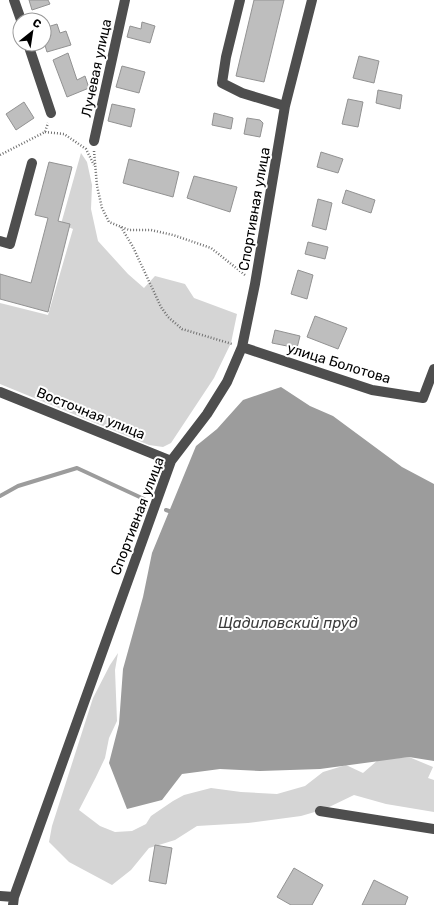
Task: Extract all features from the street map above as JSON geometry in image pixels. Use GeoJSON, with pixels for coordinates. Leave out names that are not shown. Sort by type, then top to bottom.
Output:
{"type":"FeatureCollection","features":[{"type":"Feature","properties":{"kind":"street"},"geometry":{"type":"LineString","coordinates":[[14,0],[18,12]]}},
{"type":"Feature","properties":{"kind":"street","name":"Лучевая улица"},"geometry":{"type":"LineString","coordinates":[[94,141],[125,0]]}},
{"type":"Feature","properties":{"kind":"street"},"geometry":{"type":"LineString","coordinates":[[240,0],[226,57],[222,83],[242,93],[285,106]]}},
{"type":"Feature","properties":{"kind":"street","name":"Спортивная улица"},"geometry":{"type":"LineString","coordinates":[[14,901],[171,461],[206,414],[227,382],[242,347],[255,284],[285,106],[312,0]]}},
{"type":"Feature","properties":{"kind":"street"},"geometry":{"type":"LineString","coordinates":[[31,52],[51,113]]}},
{"type":"Feature","properties":{"kind":"street"},"geometry":{"type":"LineString","coordinates":[[0,241],[10,244],[32,163]]}},
{"type":"Feature","properties":{"kind":"street","name":"улица Болотова"},"geometry":{"type":"LineString","coordinates":[[242,347],[372,390],[423,398]]}},
{"type":"Feature","properties":{"kind":"street"},"geometry":{"type":"LineString","coordinates":[[423,398],[434,369]]}},
{"type":"Feature","properties":{"kind":"street"},"geometry":{"type":"LineString","coordinates":[[423,398],[434,391]]}},
{"type":"Feature","properties":{"kind":"street","name":"Восточная улица"},"geometry":{"type":"LineString","coordinates":[[0,392],[171,461]]}},
{"type":"Feature","properties":{"kind":"street"},"geometry":{"type":"LineString","coordinates":[[320,811],[434,829]]}},
{"type":"Feature","properties":{"kind":"street"},"geometry":{"type":"LineString","coordinates":[[0,896],[14,901]]}},
{"type":"Feature","properties":{"kind":"path"},"geometry":{"type":"LineString","coordinates":[[45,132],[51,113]]}},
{"type":"Feature","properties":{"kind":"path"},"geometry":{"type":"LineString","coordinates":[[0,155],[45,132],[64,134],[86,149],[95,167]]}},
{"type":"Feature","properties":{"kind":"path"},"geometry":{"type":"LineString","coordinates":[[94,141],[97,186],[102,208],[109,222],[129,230],[151,230],[173,235],[211,248],[255,284]]}},
{"type":"Feature","properties":{"kind":"path"},"geometry":{"type":"LineString","coordinates":[[121,227],[133,248],[161,308],[168,317],[182,329],[242,347]]}},
{"type":"Feature","properties":{"kind":"shaded area"},"geometry":{"type":"Polygon","coordinates":[[[81,153],[87,162],[92,185],[91,209],[98,241],[128,274],[144,288],[155,276],[185,284],[194,298],[237,314],[231,343],[214,378],[171,443],[163,447],[149,445],[0,384],[0,303],[48,315],[73,229],[61,224],[81,153]]]}},
{"type":"Feature","properties":{"kind":"shaded area"},"geometry":{"type":"Polygon","coordinates":[[[118,653],[115,670],[117,721],[109,738],[105,758],[79,810],[100,826],[115,832],[132,831],[146,824],[151,816],[184,795],[211,788],[241,792],[277,794],[305,786],[323,772],[346,765],[363,773],[378,760],[409,757],[433,767],[428,778],[434,780],[434,812],[386,804],[354,795],[325,809],[301,816],[248,823],[197,826],[175,840],[149,848],[131,870],[112,885],[69,862],[49,842],[52,826],[93,698],[118,653]]]}},
{"type":"Feature","properties":{"kind":"water","name":"Щадиловский пруд"},"geometry":{"type":"Polygon","coordinates":[[[281,387],[310,406],[333,416],[402,467],[434,484],[434,761],[409,757],[320,769],[260,771],[220,769],[182,774],[162,800],[127,809],[109,763],[119,724],[123,669],[143,597],[152,553],[196,446],[217,429],[243,400],[281,387]]]}},
{"type":"Feature","properties":{"kind":"building"},"geometry":{"type":"Polygon","coordinates":[[[29,0],[48,0],[50,4],[32,10],[29,0]]]}},
{"type":"Feature","properties":{"kind":"building"},"geometry":{"type":"Polygon","coordinates":[[[254,0],[284,0],[264,82],[236,76],[254,0]]]}},
{"type":"Feature","properties":{"kind":"building"},"geometry":{"type":"Polygon","coordinates":[[[142,22],[155,26],[150,43],[127,37],[130,26],[141,29],[142,22]]]}},
{"type":"Feature","properties":{"kind":"building"},"geometry":{"type":"Polygon","coordinates":[[[57,24],[60,33],[66,31],[71,45],[52,51],[52,26],[57,24]]]}},
{"type":"Feature","properties":{"kind":"building"},"geometry":{"type":"Polygon","coordinates":[[[68,53],[77,80],[85,76],[89,88],[67,97],[53,60],[68,53]]]}},
{"type":"Feature","properties":{"kind":"building"},"geometry":{"type":"Polygon","coordinates":[[[359,56],[379,61],[374,83],[353,78],[359,56]]]}},
{"type":"Feature","properties":{"kind":"building"},"geometry":{"type":"Polygon","coordinates":[[[122,66],[145,72],[139,93],[116,87],[122,66]]]}},
{"type":"Feature","properties":{"kind":"building"},"geometry":{"type":"Polygon","coordinates":[[[378,90],[402,95],[400,109],[376,103],[378,90]]]}},
{"type":"Feature","properties":{"kind":"building"},"geometry":{"type":"Polygon","coordinates":[[[348,99],[363,102],[358,127],[342,124],[348,99]]]}},
{"type":"Feature","properties":{"kind":"building"},"geometry":{"type":"Polygon","coordinates":[[[24,102],[34,118],[16,130],[6,114],[24,102]]]}},
{"type":"Feature","properties":{"kind":"building"},"geometry":{"type":"Polygon","coordinates":[[[112,104],[135,109],[131,127],[108,121],[112,104]]]}},
{"type":"Feature","properties":{"kind":"building"},"geometry":{"type":"Polygon","coordinates":[[[214,113],[233,118],[231,129],[212,125],[214,113]]]}},
{"type":"Feature","properties":{"kind":"building"},"geometry":{"type":"Polygon","coordinates":[[[247,118],[260,120],[263,123],[260,137],[244,134],[247,118]]]}},
{"type":"Feature","properties":{"kind":"building"},"geometry":{"type":"Polygon","coordinates":[[[321,152],[343,159],[338,173],[317,167],[321,152]]]}},
{"type":"Feature","properties":{"kind":"building"},"geometry":{"type":"Polygon","coordinates":[[[129,159],[179,172],[173,197],[123,183],[129,159]]]}},
{"type":"Feature","properties":{"kind":"building"},"geometry":{"type":"Polygon","coordinates":[[[49,162],[72,167],[58,221],[70,224],[48,312],[0,299],[0,274],[31,283],[48,218],[35,215],[49,162]]]}},
{"type":"Feature","properties":{"kind":"building"},"geometry":{"type":"Polygon","coordinates":[[[194,176],[237,187],[230,212],[187,198],[194,176]]]}},
{"type":"Feature","properties":{"kind":"building"},"geometry":{"type":"Polygon","coordinates":[[[346,190],[375,200],[371,213],[342,203],[346,190]]]}},
{"type":"Feature","properties":{"kind":"building"},"geometry":{"type":"Polygon","coordinates":[[[318,199],[332,203],[326,230],[312,226],[318,199]]]}},
{"type":"Feature","properties":{"kind":"building"},"geometry":{"type":"Polygon","coordinates":[[[308,242],[328,247],[325,259],[305,254],[308,242]]]}},
{"type":"Feature","properties":{"kind":"building"},"geometry":{"type":"Polygon","coordinates":[[[298,270],[313,275],[307,299],[291,294],[298,270]]]}},
{"type":"Feature","properties":{"kind":"building"},"geometry":{"type":"Polygon","coordinates":[[[315,316],[347,328],[338,349],[307,337],[315,316]]]}},
{"type":"Feature","properties":{"kind":"building"},"geometry":{"type":"Polygon","coordinates":[[[275,330],[300,336],[297,348],[272,343],[275,330]]]}},
{"type":"Feature","properties":{"kind":"building"},"geometry":{"type":"Polygon","coordinates":[[[155,845],[172,848],[166,884],[149,881],[155,845]]]}},
{"type":"Feature","properties":{"kind":"building"},"geometry":{"type":"Polygon","coordinates":[[[294,868],[323,885],[312,905],[291,905],[277,897],[294,868]]]}},
{"type":"Feature","properties":{"kind":"building"},"geometry":{"type":"Polygon","coordinates":[[[374,880],[408,897],[405,905],[362,905],[374,880]]]}},
{"type":"Feature","properties":{"kind":"waterway"},"geometry":{"type":"LineString","coordinates":[[0,496],[18,486],[77,468],[144,499]]}}]}
